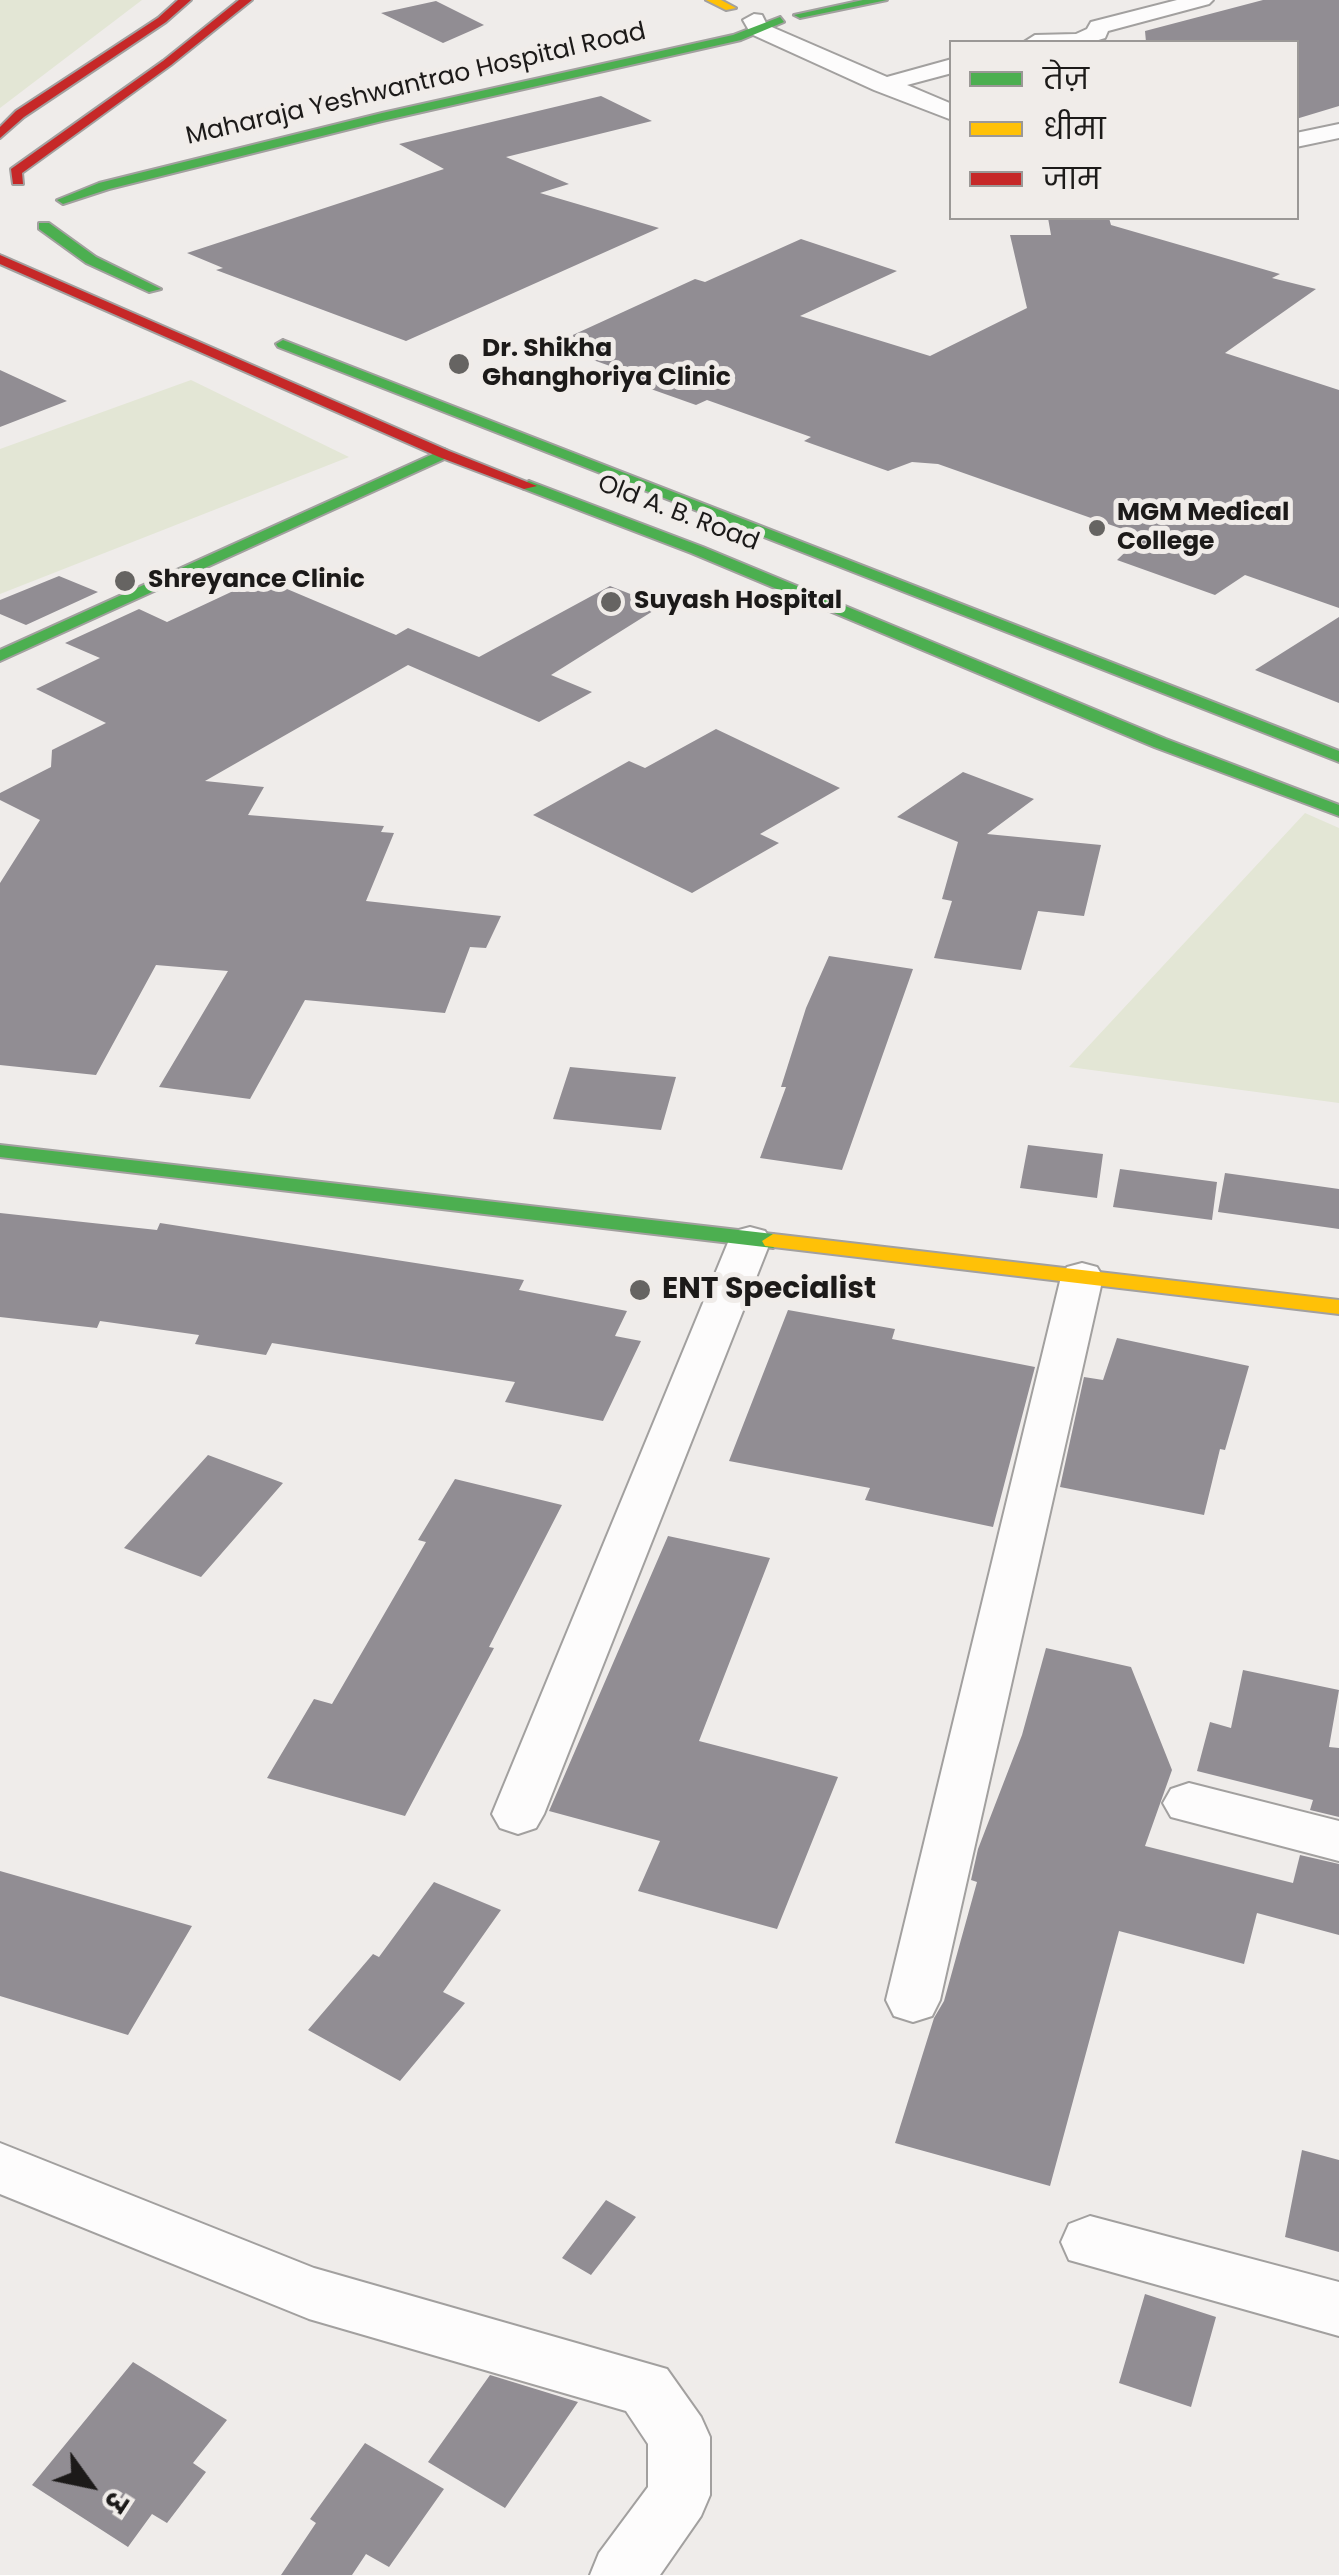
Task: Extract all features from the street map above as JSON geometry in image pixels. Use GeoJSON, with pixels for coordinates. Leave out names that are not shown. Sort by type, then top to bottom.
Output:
{"type":"FeatureCollection","features":[{"type":"Feature","properties":{"kind":"main road"},"geometry":{"type":"LineString","coordinates":[[0,134],[20,114],[186,0]]}},
{"type":"Feature","properties":{"kind":"main road"},"geometry":{"type":"LineString","coordinates":[[6,242],[44,226],[62,213],[57,191],[9,181],[14,172],[167,63],[246,0]]}},
{"type":"Feature","properties":{"kind":"main road","name":"Maharaja Yeshwantrao Hospital Road"},"geometry":{"type":"LineString","coordinates":[[57,191],[641,62],[764,10],[881,0]]}},
{"type":"Feature","properties":{"kind":"main road","name":"Maharaja Yeshwantrao Hospital Road"},"geometry":{"type":"LineString","coordinates":[[57,191],[666,44],[717,30],[764,10]]}},
{"type":"Feature","properties":{"kind":"main road"},"geometry":{"type":"LineString","coordinates":[[154,197],[274,159],[326,130]]}},
{"type":"Feature","properties":{"kind":"main road"},"geometry":{"type":"LineString","coordinates":[[44,226],[94,248],[182,301]]}},
{"type":"Feature","properties":{"kind":"main road","name":"Old A. B. Road"},"geometry":{"type":"LineString","coordinates":[[6,242],[444,454],[697,550],[1160,743],[1339,812]]}},
{"type":"Feature","properties":{"kind":"main road","name":"Old A. B. Road"},"geometry":{"type":"LineString","coordinates":[[265,336],[1339,757]]}},
{"type":"Feature","properties":{"kind":"main road"},"geometry":{"type":"LineString","coordinates":[[0,656],[444,454]]}},
{"type":"Feature","properties":{"kind":"main road"},"geometry":{"type":"LineString","coordinates":[[0,1151],[1339,1308]]}},
{"type":"Feature","properties":{"kind":"street"},"geometry":{"type":"LineString","coordinates":[[1079,40],[1098,34],[1100,27],[1202,0]]}},
{"type":"Feature","properties":{"kind":"street"},"geometry":{"type":"LineString","coordinates":[[764,10],[882,85],[949,113]]}},
{"type":"Feature","properties":{"kind":"street"},"geometry":{"type":"LineString","coordinates":[[882,85],[949,67]]}},
{"type":"Feature","properties":{"kind":"street"},"geometry":{"type":"LineString","coordinates":[[1299,139],[1339,131]]}},
{"type":"Feature","properties":{"kind":"street"},"geometry":{"type":"LineString","coordinates":[[518,1814],[750,1240]]}},
{"type":"Feature","properties":{"kind":"street"},"geometry":{"type":"LineString","coordinates":[[912,2000],[1082,1278]]}},
{"type":"Feature","properties":{"kind":"street"},"geometry":{"type":"LineString","coordinates":[[1189,1803],[1339,1840]]}},
{"type":"Feature","properties":{"kind":"street"},"geometry":{"type":"LineString","coordinates":[[0,2168],[309,2292],[646,2389],[679,2437],[679,2496],[622,2575]]}},
{"type":"Feature","properties":{"kind":"street"},"geometry":{"type":"LineString","coordinates":[[1090,2242],[1339,2309]]}},
{"type":"Feature","properties":{"kind":"green space"},"geometry":{"type":"Polygon","coordinates":[[[0,0],[142,0],[0,108],[0,0]]]}},
{"type":"Feature","properties":{"kind":"green space"},"geometry":{"type":"Polygon","coordinates":[[[191,380],[349,457],[0,594],[0,449],[191,380]]]}},
{"type":"Feature","properties":{"kind":"green space"},"geometry":{"type":"Polygon","coordinates":[[[1305,813],[1339,828],[1339,1103],[1069,1067],[1305,813]]]}},
{"type":"Feature","properties":{"kind":"building"},"geometry":{"type":"Polygon","coordinates":[[[1263,0],[1339,0],[1339,106],[1299,118],[1299,40],[1146,40],[1145,31],[1263,0]]]}},
{"type":"Feature","properties":{"kind":"building"},"geometry":{"type":"Polygon","coordinates":[[[436,1],[484,25],[443,43],[381,13],[436,1]]]}},
{"type":"Feature","properties":{"kind":"building"},"geometry":{"type":"Polygon","coordinates":[[[601,96],[652,121],[506,157],[569,184],[540,193],[659,228],[406,341],[216,270],[223,268],[187,253],[444,169],[399,144],[601,96]]]}},
{"type":"Feature","properties":{"kind":"building"},"geometry":{"type":"Polygon","coordinates":[[[1048,220],[1110,220],[1111,225],[1280,274],[1272,278],[1316,289],[1225,353],[1339,390],[1339,608],[1245,575],[1215,595],[1117,560],[1142,536],[938,464],[912,462],[888,471],[804,441],[811,437],[707,400],[696,405],[600,371],[610,366],[551,345],[695,279],[705,282],[801,239],[897,271],[800,316],[930,356],[1027,308],[1010,235],[1051,235],[1048,220]]]}},
{"type":"Feature","properties":{"kind":"building"},"geometry":{"type":"Polygon","coordinates":[[[0,370],[67,401],[0,427],[0,370]]]}},
{"type":"Feature","properties":{"kind":"building"},"geometry":{"type":"Polygon","coordinates":[[[59,576],[98,592],[26,625],[0,614],[0,600],[59,576]]]}},
{"type":"Feature","properties":{"kind":"building"},"geometry":{"type":"Polygon","coordinates":[[[261,578],[396,635],[408,628],[479,657],[610,586],[661,606],[551,675],[592,692],[539,722],[408,665],[205,781],[264,787],[248,815],[384,826],[381,832],[394,833],[366,901],[501,916],[486,948],[470,947],[445,1013],[305,1000],[250,1099],[159,1087],[228,971],[156,965],[96,1075],[0,1065],[0,883],[40,820],[0,800],[0,793],[51,767],[52,750],[106,723],[36,689],[100,658],[65,643],[139,609],[167,622],[261,578]]]}},
{"type":"Feature","properties":{"kind":"building"},"geometry":{"type":"Polygon","coordinates":[[[1339,617],[1339,703],[1255,670],[1339,617]]]}},
{"type":"Feature","properties":{"kind":"building"},"geometry":{"type":"Polygon","coordinates":[[[716,729],[840,788],[760,834],[779,843],[692,893],[533,815],[629,761],[645,768],[716,729]]]}},
{"type":"Feature","properties":{"kind":"building"},"geometry":{"type":"Polygon","coordinates":[[[963,772],[1034,799],[987,834],[1101,845],[1084,916],[1038,911],[1021,970],[934,958],[952,901],[942,899],[958,842],[897,817],[963,772]]]}},
{"type":"Feature","properties":{"kind":"building"},"geometry":{"type":"Polygon","coordinates":[[[829,956],[913,969],[842,1170],[760,1158],[786,1087],[781,1087],[806,1008],[829,956]]]}},
{"type":"Feature","properties":{"kind":"building"},"geometry":{"type":"Polygon","coordinates":[[[570,1067],[676,1077],[661,1130],[553,1119],[570,1067]]]}},
{"type":"Feature","properties":{"kind":"building"},"geometry":{"type":"Polygon","coordinates":[[[1028,1145],[1103,1154],[1097,1198],[1020,1188],[1028,1145]]]}},
{"type":"Feature","properties":{"kind":"building"},"geometry":{"type":"Polygon","coordinates":[[[1120,1169],[1217,1182],[1212,1220],[1113,1207],[1120,1169]]]}},
{"type":"Feature","properties":{"kind":"building"},"geometry":{"type":"Polygon","coordinates":[[[1225,1173],[1339,1189],[1339,1229],[1218,1212],[1225,1173]]]}},
{"type":"Feature","properties":{"kind":"building"},"geometry":{"type":"Polygon","coordinates":[[[0,1213],[157,1230],[160,1223],[524,1280],[519,1290],[627,1311],[615,1336],[641,1341],[603,1421],[505,1402],[515,1382],[272,1343],[266,1355],[195,1344],[199,1335],[100,1321],[97,1328],[0,1317],[0,1213]]]}},
{"type":"Feature","properties":{"kind":"building"},"geometry":{"type":"Polygon","coordinates":[[[788,1310],[895,1329],[892,1339],[1035,1367],[993,1527],[865,1500],[870,1488],[729,1461],[788,1310]]]}},
{"type":"Feature","properties":{"kind":"building"},"geometry":{"type":"Polygon","coordinates":[[[1117,1338],[1249,1366],[1225,1450],[1220,1449],[1204,1515],[1060,1487],[1084,1377],[1103,1380],[1117,1338]]]}},
{"type":"Feature","properties":{"kind":"building"},"geometry":{"type":"Polygon","coordinates":[[[208,1455],[283,1483],[201,1577],[124,1548],[208,1455]]]}},
{"type":"Feature","properties":{"kind":"building"},"geometry":{"type":"Polygon","coordinates":[[[455,1479],[562,1505],[489,1647],[494,1648],[405,1816],[267,1778],[314,1699],[332,1704],[426,1542],[418,1540],[455,1479]]]}},
{"type":"Feature","properties":{"kind":"building"},"geometry":{"type":"Polygon","coordinates":[[[668,1536],[770,1558],[699,1741],[838,1777],[777,1929],[638,1891],[660,1841],[549,1811],[668,1536]]]}},
{"type":"Feature","properties":{"kind":"building"},"geometry":{"type":"Polygon","coordinates":[[[1046,1648],[1131,1667],[1172,1770],[1145,1846],[1293,1883],[1300,1855],[1339,1864],[1339,1935],[1257,1913],[1244,1964],[1119,1931],[1050,2186],[895,2143],[934,2018],[944,2001],[977,1882],[971,1880],[978,1849],[1022,1735],[1046,1648]]]}},
{"type":"Feature","properties":{"kind":"building"},"geometry":{"type":"Polygon","coordinates":[[[1243,1670],[1339,1690],[1329,1747],[1339,1748],[1339,1817],[1310,1810],[1313,1800],[1197,1771],[1210,1722],[1231,1728],[1243,1670]]]}},
{"type":"Feature","properties":{"kind":"building"},"geometry":{"type":"Polygon","coordinates":[[[0,1871],[192,1926],[128,2035],[0,1996],[0,1871]]]}},
{"type":"Feature","properties":{"kind":"building"},"geometry":{"type":"Polygon","coordinates":[[[434,1882],[501,1910],[443,1992],[465,2003],[400,2081],[308,2030],[373,1954],[379,1957],[434,1882]]]}},
{"type":"Feature","properties":{"kind":"building"},"geometry":{"type":"Polygon","coordinates":[[[1302,2150],[1339,2160],[1339,2252],[1285,2237],[1302,2150]]]}},
{"type":"Feature","properties":{"kind":"building"},"geometry":{"type":"Polygon","coordinates":[[[606,2200],[636,2217],[591,2275],[562,2258],[606,2200]]]}},
{"type":"Feature","properties":{"kind":"building"},"geometry":{"type":"Polygon","coordinates":[[[1145,2294],[1216,2317],[1191,2407],[1119,2383],[1145,2294]]]}},
{"type":"Feature","properties":{"kind":"building"},"geometry":{"type":"Polygon","coordinates":[[[133,2362],[227,2420],[193,2463],[206,2472],[167,2523],[152,2514],[128,2547],[32,2485],[133,2362]]]}},
{"type":"Feature","properties":{"kind":"building"},"geometry":{"type":"Polygon","coordinates":[[[490,2375],[578,2402],[505,2508],[428,2462],[490,2375]]]}},
{"type":"Feature","properties":{"kind":"building"},"geometry":{"type":"Polygon","coordinates":[[[365,2443],[444,2489],[389,2567],[366,2554],[352,2575],[281,2575],[316,2523],[310,2519],[365,2443]]]}},
{"type":"Feature","properties":{"kind":"traffic: fast"},"geometry":{"type":"LineString","coordinates":[[800,15],[881,0]]}},
{"type":"Feature","properties":{"kind":"traffic: fast"},"geometry":{"type":"LineString","coordinates":[[63,200],[104,186],[382,117],[737,38],[780,20]]}},
{"type":"Feature","properties":{"kind":"traffic: fast"},"geometry":{"type":"LineString","coordinates":[[44,226],[91,260],[154,289]]}},
{"type":"Feature","properties":{"kind":"traffic: fast"},"geometry":{"type":"LineString","coordinates":[[283,344],[1339,757]]}},
{"type":"Feature","properties":{"kind":"traffic: fast"},"geometry":{"type":"LineString","coordinates":[[0,656],[444,454]]}},
{"type":"Feature","properties":{"kind":"traffic: fast"},"geometry":{"type":"LineString","coordinates":[[529,486],[697,550],[1160,743],[1339,811]]}},
{"type":"Feature","properties":{"kind":"traffic: fast"},"geometry":{"type":"LineString","coordinates":[[0,1151],[773,1241]]}},
{"type":"Feature","properties":{"kind":"traffic: slow"},"geometry":{"type":"LineString","coordinates":[[712,0],[730,8]]}},
{"type":"Feature","properties":{"kind":"traffic: slow"},"geometry":{"type":"LineString","coordinates":[[773,1241],[1339,1307]]}},
{"type":"Feature","properties":{"kind":"traffic: jam"},"geometry":{"type":"LineString","coordinates":[[0,134],[20,114],[162,20],[185,0]]}},
{"type":"Feature","properties":{"kind":"traffic: jam"},"geometry":{"type":"LineString","coordinates":[[18,181],[15,172],[167,63],[246,0]]}},
{"type":"Feature","properties":{"kind":"traffic: jam"},"geometry":{"type":"LineString","coordinates":[[0,259],[444,454],[529,486]]}},
{"type":"Feature","properties":{"kind":"place","name":"Dr. Shikha Ghanghoriya Clinic"},"geometry":{"type":"Point","coordinates":[459,364]}},
{"type":"Feature","properties":{"kind":"place","name":"MGM Medical College"},"geometry":{"type":"Point","coordinates":[1097,528]}},
{"type":"Feature","properties":{"kind":"place","name":"Shreyance Clinic"},"geometry":{"type":"Point","coordinates":[125,581]}},
{"type":"Feature","properties":{"kind":"place","name":"Suyash Hospital"},"geometry":{"type":"Point","coordinates":[611,602]}},
{"type":"Feature","properties":{"kind":"place","name":"ENT Specialist"},"geometry":{"type":"Point","coordinates":[640,1290]}}]}
